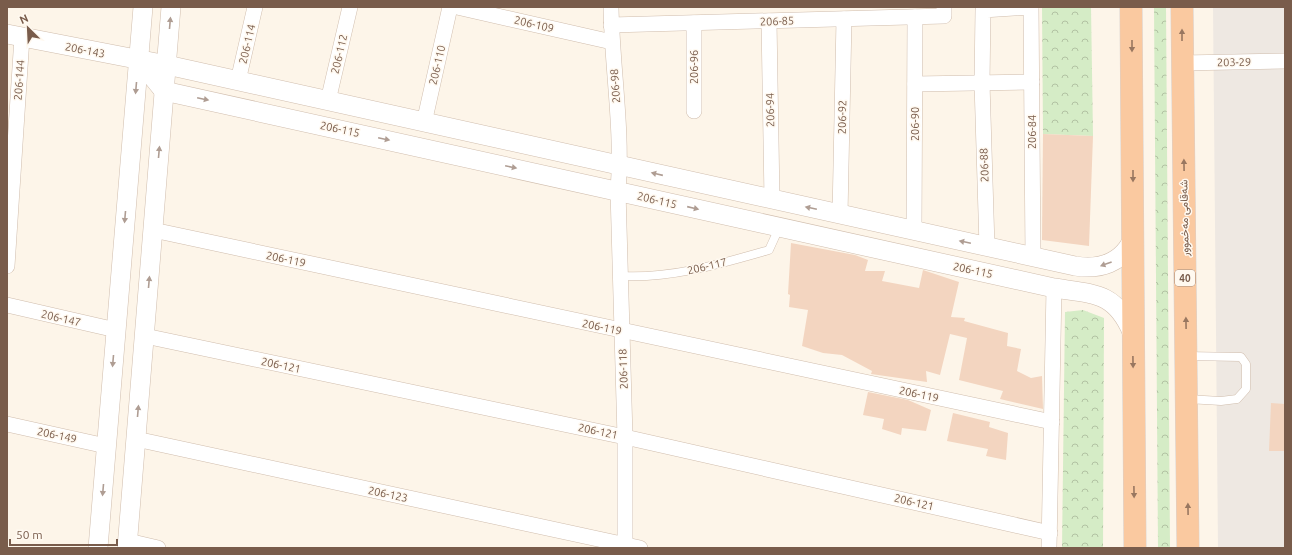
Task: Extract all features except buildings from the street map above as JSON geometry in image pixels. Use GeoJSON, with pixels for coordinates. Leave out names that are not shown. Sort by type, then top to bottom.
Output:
{"type":"FeatureCollection","features":[{"type":"Feature","properties":{"kind":"highway"},"geometry":{"type":"LineString","coordinates":[[1131,7],[1133,238],[1132,332],[1135,548]]}},
{"type":"Feature","properties":{"kind":"highway","name":"شەقامی مەخموور"},"geometry":{"type":"LineString","coordinates":[[1182,7],[1188,548]]}},
{"type":"Feature","properties":{"kind":"street"},"geometry":{"type":"LineString","coordinates":[[98,548],[143,7]]}},
{"type":"Feature","properties":{"kind":"street"},"geometry":{"type":"LineString","coordinates":[[158,548],[128,545],[171,7]]}},
{"type":"Feature","properties":{"kind":"street","name":"206-114"},"geometry":{"type":"LineString","coordinates":[[238,81],[255,7]]}},
{"type":"Feature","properties":{"kind":"street","name":"206-112"},"geometry":{"type":"LineString","coordinates":[[328,101],[350,7]]}},
{"type":"Feature","properties":{"kind":"street","name":"206-110"},"geometry":{"type":"LineString","coordinates":[[424,122],[450,7]]}},
{"type":"Feature","properties":{"kind":"street","name":"206-109"},"geometry":{"type":"LineString","coordinates":[[457,7],[612,42]]}},
{"type":"Feature","properties":{"kind":"street","name":"206-98"},"geometry":{"type":"LineString","coordinates":[[611,7],[620,166],[618,191]]}},
{"type":"Feature","properties":{"kind":"street","name":"206-84"},"geometry":{"type":"LineString","coordinates":[[1031,7],[1033,257]]}},
{"type":"Feature","properties":{"kind":"street","name":"206-88"},"geometry":{"type":"LineString","coordinates":[[986,247],[982,83],[983,10],[1031,7]]}},
{"type":"Feature","properties":{"kind":"street","name":"206-85"},"geometry":{"type":"LineString","coordinates":[[611,25],[915,17],[944,11]]}},
{"type":"Feature","properties":{"kind":"street","name":"206-90"},"geometry":{"type":"LineString","coordinates":[[914,231],[915,17]]}},
{"type":"Feature","properties":{"kind":"street","name":"206-92"},"geometry":{"type":"LineString","coordinates":[[840,215],[844,19]]}},
{"type":"Feature","properties":{"kind":"street","name":"206-94"},"geometry":{"type":"LineString","coordinates":[[769,21],[772,200]]}},
{"type":"Feature","properties":{"kind":"street","name":"206-96"},"geometry":{"type":"LineString","coordinates":[[694,23],[694,111]]}},
{"type":"Feature","properties":{"kind":"street","name":"206-143"},"geometry":{"type":"LineString","coordinates":[[14,36],[167,65]]}},
{"type":"Feature","properties":{"kind":"street","name":"206-144"},"geometry":{"type":"LineString","coordinates":[[7,266],[14,36]]}},
{"type":"Feature","properties":{"kind":"street"},"geometry":{"type":"LineString","coordinates":[[139,60],[164,91]]}},
{"type":"Feature","properties":{"kind":"street","name":"203-29"},"geometry":{"type":"LineString","coordinates":[[1182,63],[1285,61]]}},
{"type":"Feature","properties":{"kind":"street"},"geometry":{"type":"LineString","coordinates":[[167,65],[772,200],[1086,268],[1110,264],[1128,249],[1133,238]]}},
{"type":"Feature","properties":{"kind":"street"},"geometry":{"type":"LineString","coordinates":[[915,84],[1032,82]]}},
{"type":"Feature","properties":{"kind":"street","name":"206-115"},"geometry":{"type":"LineString","coordinates":[[164,91],[779,228],[1054,288],[1084,292],[1100,296],[1118,308],[1125,316],[1132,332]]}},
{"type":"Feature","properties":{"kind":"street","name":"206-118"},"geometry":{"type":"LineString","coordinates":[[618,191],[625,437],[625,546]]}},
{"type":"Feature","properties":{"kind":"street","name":"206-119"},"geometry":{"type":"LineString","coordinates":[[153,230],[1052,422]]}},
{"type":"Feature","properties":{"kind":"street"},"geometry":{"type":"LineString","coordinates":[[1084,292],[1086,268]]}},
{"type":"Feature","properties":{"kind":"street"},"geometry":{"type":"LineString","coordinates":[[1049,541],[1054,288]]}},
{"type":"Feature","properties":{"kind":"street","name":"206-147"},"geometry":{"type":"LineString","coordinates":[[7,305],[116,330]]}},
{"type":"Feature","properties":{"kind":"street","name":"206-121"},"geometry":{"type":"LineString","coordinates":[[145,336],[625,437],[1049,541]]}},
{"type":"Feature","properties":{"kind":"street","name":"206-149"},"geometry":{"type":"LineString","coordinates":[[7,424],[106,446]]}},
{"type":"Feature","properties":{"kind":"street","name":"206-123"},"geometry":{"type":"LineString","coordinates":[[136,439],[625,546],[640,548]]}},
{"type":"Feature","properties":{"kind":"lane","name":"206-117"},"geometry":{"type":"LineString","coordinates":[[620,276],[638,277],[667,275],[703,268],[769,250],[779,228]]}},
{"type":"Feature","properties":{"kind":"lane"},"geometry":{"type":"LineString","coordinates":[[1186,356],[1241,358],[1246,364],[1246,389],[1237,398],[1221,401],[1186,399]]}},
{"type":"Feature","properties":{"kind":"shaded area"},"geometry":{"type":"Polygon","coordinates":[[[1213,7],[1285,7],[1285,548],[1218,548],[1213,7]]]}},
{"type":"Feature","properties":{"kind":"green space"},"geometry":{"type":"Polygon","coordinates":[[[1042,7],[1091,7],[1093,136],[1043,134],[1042,7]]]}},
{"type":"Feature","properties":{"kind":"green space"},"geometry":{"type":"Polygon","coordinates":[[[1154,7],[1166,7],[1170,548],[1158,548],[1154,7]]]}},
{"type":"Feature","properties":{"kind":"green space"},"geometry":{"type":"Polygon","coordinates":[[[1083,310],[1104,318],[1103,548],[1062,548],[1065,312],[1083,310]]]}}]}
